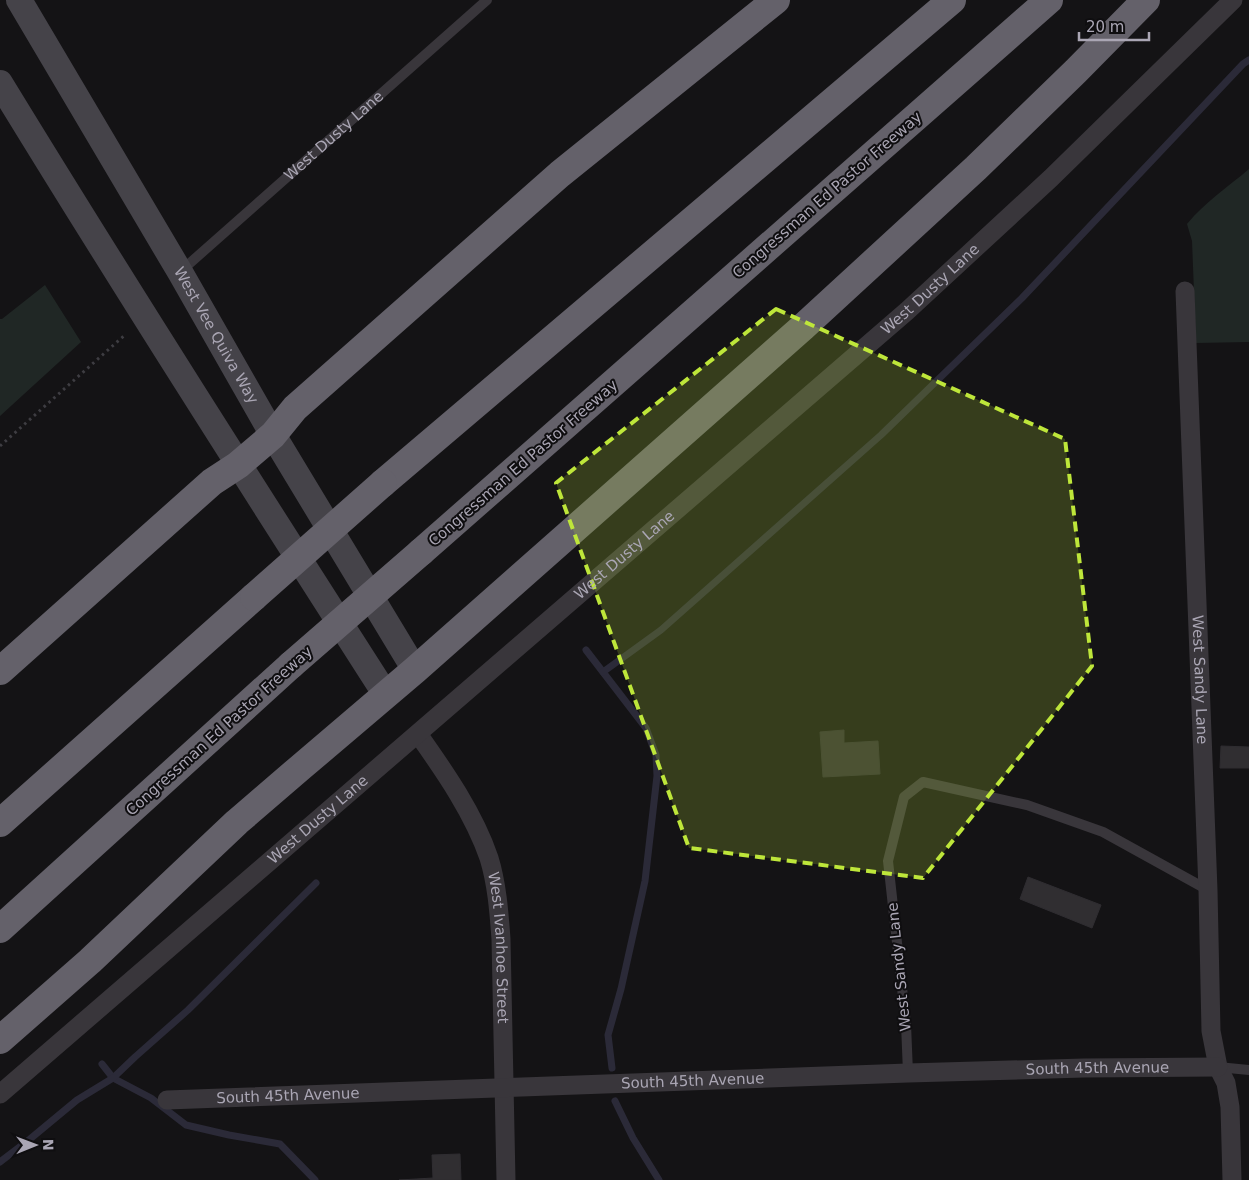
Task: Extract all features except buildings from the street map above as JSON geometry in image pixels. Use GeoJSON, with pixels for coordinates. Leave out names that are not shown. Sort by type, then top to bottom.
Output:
{"type":"FeatureCollection","features":[{"type":"Feature","properties":{"kind":"highway"},"geometry":{"type":"LineString","coordinates":[[0,671],[212,482],[238,465],[274,435],[295,408],[560,174],[776,0]]}},
{"type":"Feature","properties":{"kind":"highway"},"geometry":{"type":"LineString","coordinates":[[0,823],[383,483],[952,0]]}},
{"type":"Feature","properties":{"kind":"highway","name":"Congressman Ed Pastor Freeway"},"geometry":{"type":"LineString","coordinates":[[0,929],[291,665],[1049,0]]}},
{"type":"Feature","properties":{"kind":"highway"},"geometry":{"type":"LineString","coordinates":[[0,1040],[90,961],[237,822],[386,696],[802,327],[976,168],[1146,0]]}},
{"type":"Feature","properties":{"kind":"street","name":"West Vee Quiva Way"},"geometry":{"type":"LineString","coordinates":[[19,0],[274,435],[415,670]]}},
{"type":"Feature","properties":{"kind":"street","name":"West Dusty Lane"},"geometry":{"type":"LineString","coordinates":[[0,1094],[908,312],[1051,178],[1233,0]]}},
{"type":"Feature","properties":{"kind":"street"},"geometry":{"type":"LineString","coordinates":[[0,83],[238,465],[386,696]]}},
{"type":"Feature","properties":{"kind":"street","name":"West Sandy Lane"},"geometry":{"type":"LineString","coordinates":[[1185,291],[1208,890],[1210,1031],[1218,1067],[1226,1083],[1230,1107],[1232,1180]]}},
{"type":"Feature","properties":{"kind":"street","name":"West Ivanhoe Street"},"geometry":{"type":"LineString","coordinates":[[418,734],[446,772],[465,807],[486,850],[493,876],[501,939],[506,1180]]}},
{"type":"Feature","properties":{"kind":"street","name":"South 45th Avenue"},"geometry":{"type":"LineString","coordinates":[[167,1100],[908,1073],[1084,1068],[1218,1067]]}},
{"type":"Feature","properties":{"kind":"lane","name":"West Dusty Lane"},"geometry":{"type":"LineString","coordinates":[[180,272],[487,0]]}},
{"type":"Feature","properties":{"kind":"lane","name":"West Sandy Lane"},"geometry":{"type":"LineString","coordinates":[[908,1073],[906,1024],[888,861],[904,797],[924,782],[1027,805],[1103,832],[1208,890]]}},
{"type":"Feature","properties":{"kind":"lane"},"geometry":{"type":"LineString","coordinates":[[1218,1067],[1249,1070]]}},
{"type":"Feature","properties":{"kind":"path"},"geometry":{"type":"LineString","coordinates":[[0,446],[145,316]]}},
{"type":"Feature","properties":{"kind":"highlighted area"},"geometry":{"type":"Polygon","coordinates":[[[776,309],[1065,439],[1092,666],[923,878],[689,848],[556,483],[776,309]]]}},
{"type":"Feature","properties":{"kind":"shaded area"},"geometry":{"type":"Polygon","coordinates":[[[1249,169],[1249,342],[1196,343],[1192,241],[1187,224],[1209,202],[1249,169]]]}},
{"type":"Feature","properties":{"kind":"shaded area"},"geometry":{"type":"Polygon","coordinates":[[[45,285],[81,342],[0,416],[0,319],[45,285]]]}},
{"type":"Feature","properties":{"kind":"waterway"},"geometry":{"type":"LineString","coordinates":[[603,672],[661,630],[881,435],[1022,298],[1243,64],[1249,60]]}},
{"type":"Feature","properties":{"kind":"waterway"},"geometry":{"type":"LineString","coordinates":[[586,650],[646,728],[656,755],[657,776],[645,881],[621,989],[608,1035],[612,1068]]}},
{"type":"Feature","properties":{"kind":"waterway"},"geometry":{"type":"LineString","coordinates":[[0,1162],[77,1100],[113,1078],[188,1010],[316,883]]}},
{"type":"Feature","properties":{"kind":"waterway"},"geometry":{"type":"LineString","coordinates":[[102,1064],[113,1078],[151,1098],[186,1125],[280,1144],[315,1180]]}},
{"type":"Feature","properties":{"kind":"waterway"},"geometry":{"type":"LineString","coordinates":[[615,1101],[633,1138],[659,1180]]}}]}
